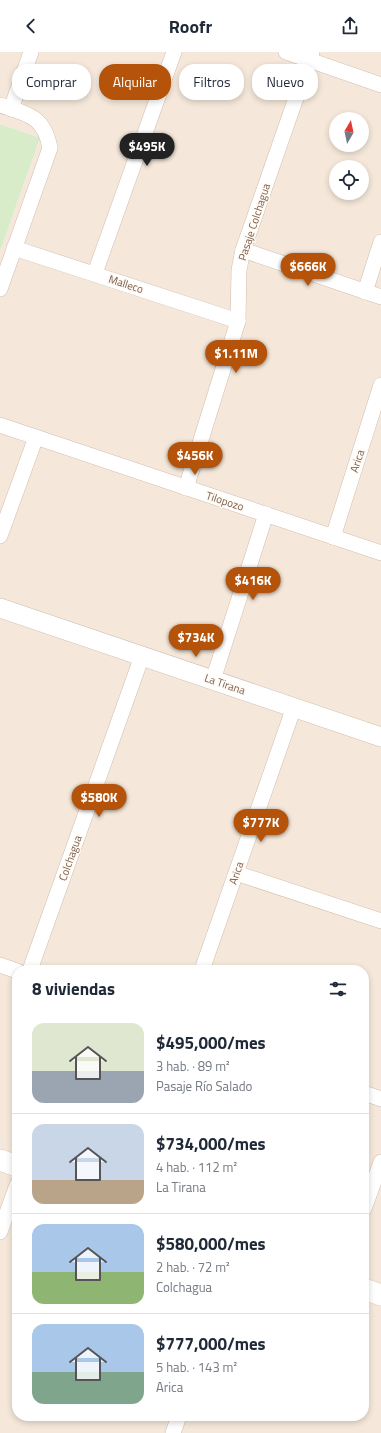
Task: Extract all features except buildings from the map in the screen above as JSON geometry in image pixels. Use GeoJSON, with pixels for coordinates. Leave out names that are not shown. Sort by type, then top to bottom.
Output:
{"type":"FeatureCollection","features":[{"type":"Feature","properties":{"kind":"main road"},"geometry":{"type":"LineString","coordinates":[[0,1160],[12,1164]]}},
{"type":"Feature","properties":{"kind":"main road"},"geometry":{"type":"LineString","coordinates":[[369,1291],[381,1295]]}},
{"type":"Feature","properties":{"kind":"street"},"geometry":{"type":"LineString","coordinates":[[0,289],[50,148],[48,135],[41,124],[30,115],[6,107],[31,52]]}},
{"type":"Feature","properties":{"kind":"street"},"geometry":{"type":"LineString","coordinates":[[95,273],[174,52]]}},
{"type":"Feature","properties":{"kind":"street"},"geometry":{"type":"LineString","coordinates":[[286,52],[310,56],[381,85]]}},
{"type":"Feature","properties":{"kind":"street","name":"Pasaje Colchagua"},"geometry":{"type":"LineString","coordinates":[[186,488],[238,321],[240,292],[239,270],[243,250],[310,56]]}},
{"type":"Feature","properties":{"kind":"street"},"geometry":{"type":"LineString","coordinates":[[364,292],[381,242]]}},
{"type":"Feature","properties":{"kind":"street","name":"Malleco"},"geometry":{"type":"LineString","coordinates":[[14,248],[95,273],[238,321]]}},
{"type":"Feature","properties":{"kind":"street"},"geometry":{"type":"LineString","coordinates":[[243,250],[381,297]]}},
{"type":"Feature","properties":{"kind":"street","name":"Arica"},"geometry":{"type":"LineString","coordinates":[[333,537],[381,385]]}},
{"type":"Feature","properties":{"kind":"street","name":"Tilopozo"},"geometry":{"type":"LineString","coordinates":[[0,425],[381,553]]}},
{"type":"Feature","properties":{"kind":"street"},"geometry":{"type":"LineString","coordinates":[[0,536],[36,437]]}},
{"type":"Feature","properties":{"kind":"street"},"geometry":{"type":"LineString","coordinates":[[213,680],[266,514]]}},
{"type":"Feature","properties":{"kind":"street","name":"La Tirana"},"geometry":{"type":"LineString","coordinates":[[0,608],[381,737]]}},
{"type":"Feature","properties":{"kind":"street","name":"Colchagua"},"geometry":{"type":"LineString","coordinates":[[32,965],[142,656]]}},
{"type":"Feature","properties":{"kind":"street","name":"Arica"},"geometry":{"type":"LineString","coordinates":[[204,965],[294,707]]}},
{"type":"Feature","properties":{"kind":"street"},"geometry":{"type":"LineString","coordinates":[[236,873],[381,921]]}},
{"type":"Feature","properties":{"kind":"street"},"geometry":{"type":"LineString","coordinates":[[0,965],[12,969]]}},
{"type":"Feature","properties":{"kind":"street"},"geometry":{"type":"LineString","coordinates":[[369,1095],[381,1099]]}},
{"type":"Feature","properties":{"kind":"street"},"geometry":{"type":"LineString","coordinates":[[369,1195],[381,1162]]}},
{"type":"Feature","properties":{"kind":"street"},"geometry":{"type":"LineString","coordinates":[[0,1232],[12,1199]]}},
{"type":"Feature","properties":{"kind":"street"},"geometry":{"type":"LineString","coordinates":[[173,1433],[178,1421]]}},
{"type":"Feature","properties":{"kind":"shaded area"},"geometry":{"type":"Polygon","coordinates":[[[0,52],[381,52],[381,1433],[0,1433],[0,251],[40,138],[0,124],[0,52]]]}},
{"type":"Feature","properties":{"kind":"green space"},"geometry":{"type":"Polygon","coordinates":[[[0,124],[40,138],[0,251],[0,124]]]}}]}
